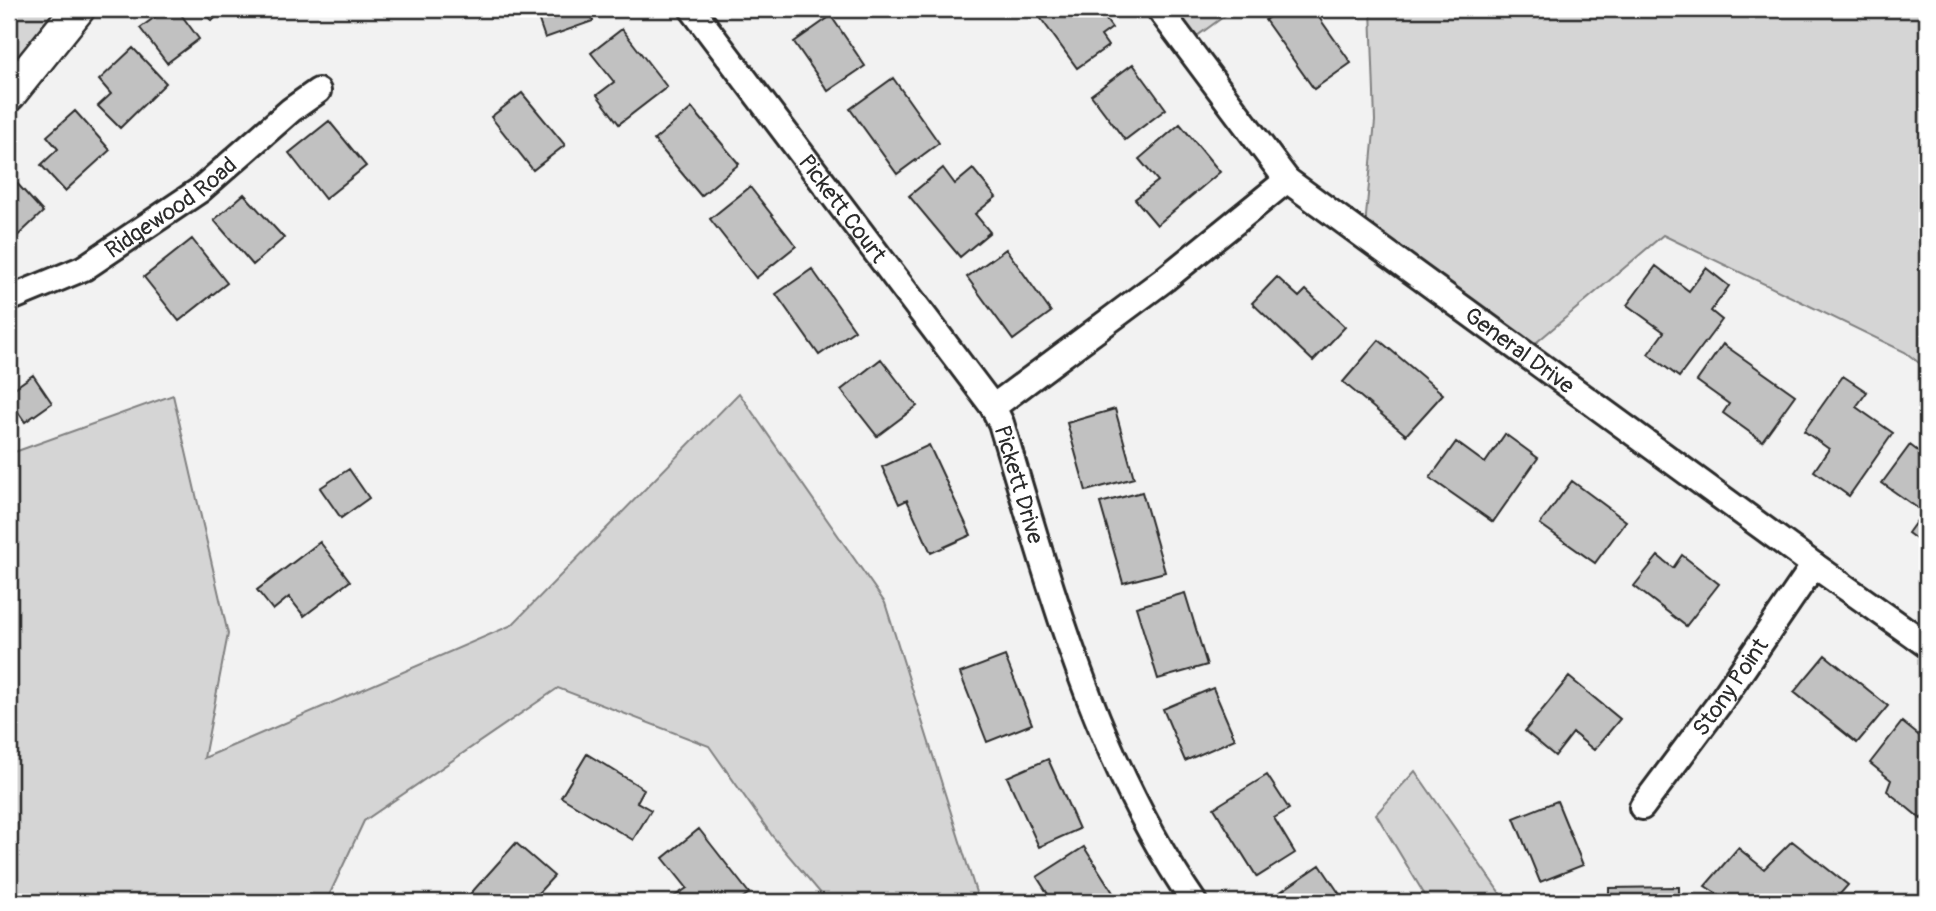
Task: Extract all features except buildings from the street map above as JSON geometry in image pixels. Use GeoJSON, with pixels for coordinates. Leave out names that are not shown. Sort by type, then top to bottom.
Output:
{"type":"FeatureCollection","features":[{"type":"Feature","properties":{"kind":"street"},"geometry":{"type":"LineString","coordinates":[[9,95],[78,9]]}},
{"type":"Feature","properties":{"kind":"street","name":"Pickett Court"},"geometry":{"type":"LineString","coordinates":[[692,9],[993,407]]}},
{"type":"Feature","properties":{"kind":"street","name":"General Drive"},"geometry":{"type":"LineString","coordinates":[[1159,9],[1287,180],[1927,645]]}},
{"type":"Feature","properties":{"kind":"street","name":"Ridgewood Road"},"geometry":{"type":"LineString","coordinates":[[9,299],[83,268],[200,190],[291,110],[318,91]]}},
{"type":"Feature","properties":{"kind":"street","name":"Pickett Drive"},"geometry":{"type":"LineString","coordinates":[[1194,902],[1177,877],[1115,766],[1097,722],[1048,579],[1001,423],[993,407],[1166,279],[1287,180]]}},
{"type":"Feature","properties":{"kind":"street","name":"Stony Point"},"geometry":{"type":"LineString","coordinates":[[1642,807],[1719,704],[1814,565]]}},
{"type":"Feature","properties":{"kind":"shaded area"},"geometry":{"type":"Polygon","coordinates":[[[9,9],[78,9],[9,95],[9,9]]]}},
{"type":"Feature","properties":{"kind":"shaded area"},"geometry":{"type":"Polygon","coordinates":[[[1159,9],[1234,9],[1186,44],[1159,9]]]}},
{"type":"Feature","properties":{"kind":"shaded area"},"geometry":{"type":"Polygon","coordinates":[[[1371,9],[1927,9],[1927,369],[1905,352],[1663,235],[1524,353],[1364,237],[1375,121],[1371,9]]]}},
{"type":"Feature","properties":{"kind":"shaded area"},"geometry":{"type":"Polygon","coordinates":[[[739,393],[885,603],[979,902],[828,902],[773,837],[709,746],[558,688],[364,821],[326,902],[9,902],[9,454],[173,395],[228,634],[204,758],[512,625],[739,393]]]}},
{"type":"Feature","properties":{"kind":"shaded area"},"geometry":{"type":"Polygon","coordinates":[[[1415,771],[1506,902],[1429,902],[1376,814],[1415,771]]]}}]}
